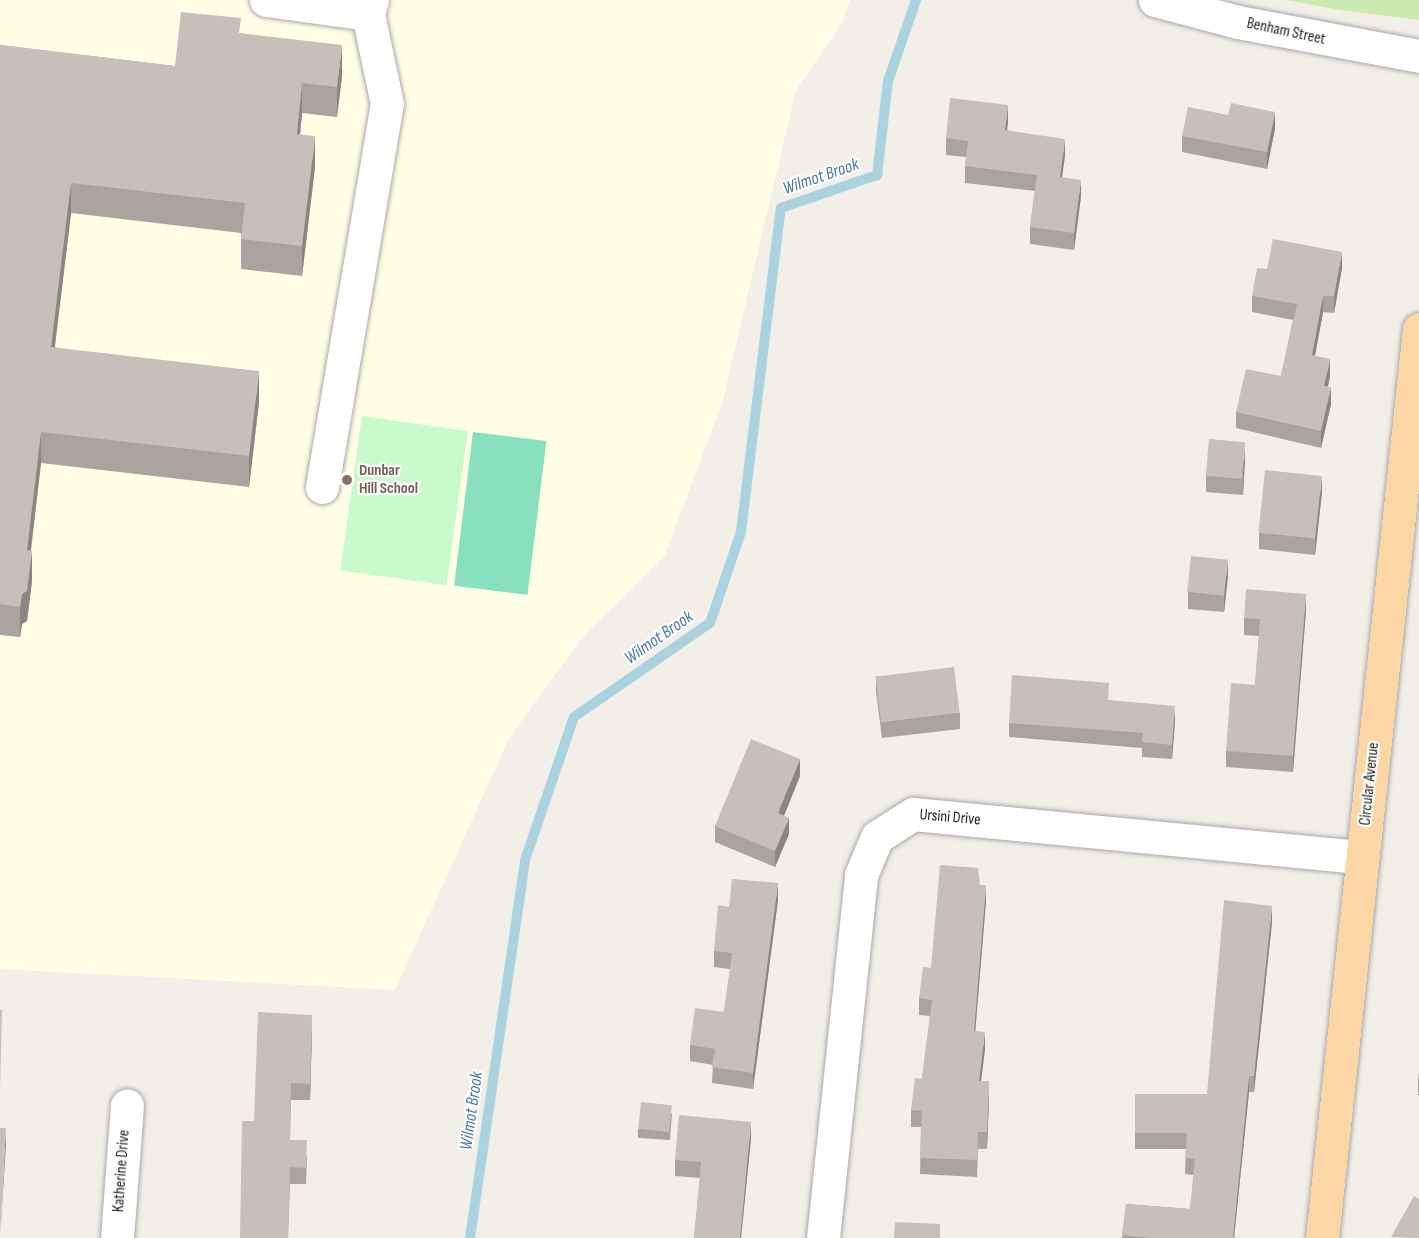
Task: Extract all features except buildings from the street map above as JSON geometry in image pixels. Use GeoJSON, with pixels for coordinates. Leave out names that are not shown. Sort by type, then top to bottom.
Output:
{"type":"FeatureCollection","features":[{"type":"Feature","properties":{"kind":"main road","name":"Circular Avenue"},"geometry":{"type":"LineString","coordinates":[[1322,1238],[1419,329]]}},
{"type":"Feature","properties":{"kind":"street"},"geometry":{"type":"LineString","coordinates":[[266,0],[370,7],[387,104],[322,487]]}},
{"type":"Feature","properties":{"kind":"street","name":"Benham Street"},"geometry":{"type":"LineString","coordinates":[[1155,0],[1238,22],[1419,56]]}},
{"type":"Feature","properties":{"kind":"street","name":"Ursini Drive"},"geometry":{"type":"LineString","coordinates":[[823,1238],[861,875],[877,837],[913,814],[1362,857]]}},
{"type":"Feature","properties":{"kind":"street","name":"Katherine Drive"},"geometry":{"type":"LineString","coordinates":[[117,1238],[127,1105]]}},
{"type":"Feature","properties":{"kind":"shaded area","name":"Dunbar Hill School"},"geometry":{"type":"Polygon","coordinates":[[[0,0],[850,0],[841,25],[796,90],[722,403],[664,557],[584,635],[509,738],[395,990],[0,969],[0,0]]]}},
{"type":"Feature","properties":{"kind":"green space"},"geometry":{"type":"Polygon","coordinates":[[[1286,0],[1419,0],[1419,20],[1340,10],[1286,0]]]}},
{"type":"Feature","properties":{"kind":"green space"},"geometry":{"type":"Polygon","coordinates":[[[362,416],[468,431],[446,585],[340,570],[362,416]]]}},
{"type":"Feature","properties":{"kind":"green space"},"geometry":{"type":"Polygon","coordinates":[[[473,432],[546,441],[528,595],[454,586],[473,432]]]}},
{"type":"Feature","properties":{"kind":"waterway","name":"Wilmot Brook"},"geometry":{"type":"LineString","coordinates":[[470,1238],[525,860],[574,717],[710,623],[741,532],[781,208],[877,175],[888,81],[916,0]]}},
{"type":"Feature","properties":{"kind":"place","name":"Dunbar Hill School"},"geometry":{"type":"Point","coordinates":[347,480]}}]}
